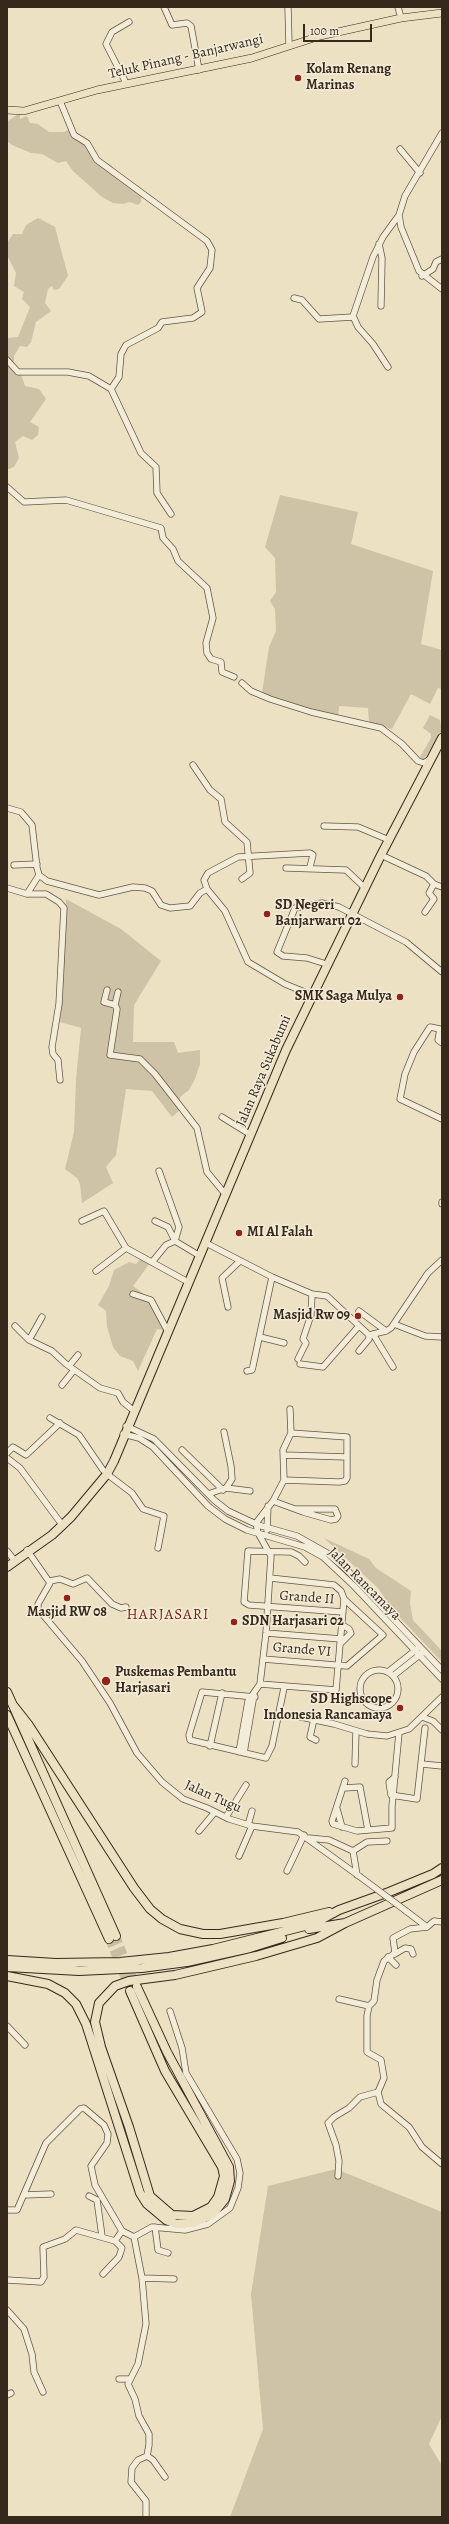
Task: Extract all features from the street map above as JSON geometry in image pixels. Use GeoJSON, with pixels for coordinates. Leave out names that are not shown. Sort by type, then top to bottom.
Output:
{"type":"FeatureCollection","features":[{"type":"Feature","properties":{"kind":"highway","name":"Jalan Raya Sukabumi"},"geometry":{"type":"LineString","coordinates":[[7,1567],[12,1560],[28,1551],[71,1517],[105,1472],[126,1430],[286,1050],[326,964],[442,738]]}},
{"type":"Feature","properties":{"kind":"highway","name":"Jalan Raya Sukabumi"},"geometry":{"type":"LineString","coordinates":[[126,1430],[138,1401]]}},
{"type":"Feature","properties":{"kind":"highway","name":"Jalan Raya Sukabumi"},"geometry":{"type":"LineString","coordinates":[[28,1551],[60,1522],[105,1472]]}},
{"type":"Feature","properties":{"kind":"highway"},"geometry":{"type":"LineString","coordinates":[[7,1692],[112,1938],[7,1715]]}},
{"type":"Feature","properties":{"kind":"highway"},"geometry":{"type":"LineString","coordinates":[[13,1704],[28,1724],[102,1840],[150,1909],[180,1929],[203,1934],[248,1929],[340,1910]]}},
{"type":"Feature","properties":{"kind":"highway"},"geometry":{"type":"LineString","coordinates":[[250,1945],[313,1924],[340,1910],[395,1890],[442,1868]]}},
{"type":"Feature","properties":{"kind":"highway"},"geometry":{"type":"LineString","coordinates":[[7,1976],[48,1984],[65,1993],[76,2004],[86,2024],[140,2193],[147,2204],[166,2220],[176,2224],[194,2223],[213,2214],[225,2200],[230,2181],[228,2167],[134,1989],[165,2071],[222,2167],[224,2176],[218,2198],[211,2207],[193,2216],[172,2215],[150,2196],[129,2127],[100,2047],[95,2022],[99,2002],[114,1986],[139,1979],[175,1975],[256,1956],[317,1938],[345,1923],[442,1880]]}},
{"type":"Feature","properties":{"kind":"highway"},"geometry":{"type":"LineString","coordinates":[[7,1967],[103,1970],[170,1961],[250,1945],[314,1928],[345,1923]]}},
{"type":"Feature","properties":{"kind":"highway"},"geometry":{"type":"LineString","coordinates":[[7,1960],[96,1963],[170,1961]]}},
{"type":"Feature","properties":{"kind":"main road","name":"Teluk Pinang - Banjarwangi"},"geometry":{"type":"LineString","coordinates":[[7,110],[24,111],[126,84],[200,70],[252,58],[289,45],[401,18],[442,13]]}},
{"type":"Feature","properties":{"kind":"street"},"geometry":{"type":"LineString","coordinates":[[164,7],[172,26],[187,23],[191,26],[200,70]]}},
{"type":"Feature","properties":{"kind":"street"},"geometry":{"type":"LineString","coordinates":[[288,7],[289,45]]}},
{"type":"Feature","properties":{"kind":"street"},"geometry":{"type":"LineString","coordinates":[[398,7],[401,18]]}},
{"type":"Feature","properties":{"kind":"street"},"geometry":{"type":"LineString","coordinates":[[126,84],[106,44],[112,32],[129,22]]}},
{"type":"Feature","properties":{"kind":"street"},"geometry":{"type":"LineString","coordinates":[[60,101],[74,134],[87,142],[98,160],[207,241],[212,250],[210,268],[197,288],[202,312],[193,318],[162,322],[158,328],[126,345],[121,354],[120,377],[111,389]]}},
{"type":"Feature","properties":{"kind":"street"},"geometry":{"type":"LineString","coordinates":[[388,367],[373,344],[358,327],[353,317],[358,299],[379,244],[399,215],[405,196],[420,173],[442,133]]}},
{"type":"Feature","properties":{"kind":"street"},"geometry":{"type":"LineString","coordinates":[[400,149],[420,173]]}},
{"type":"Feature","properties":{"kind":"street"},"geometry":{"type":"LineString","coordinates":[[399,215],[404,233],[422,276],[442,290]]}},
{"type":"Feature","properties":{"kind":"street"},"geometry":{"type":"LineString","coordinates":[[379,244],[382,258],[382,306]]}},
{"type":"Feature","properties":{"kind":"street"},"geometry":{"type":"LineString","coordinates":[[422,276],[433,269],[436,262],[442,259]]}},
{"type":"Feature","properties":{"kind":"street"},"geometry":{"type":"LineString","coordinates":[[294,298],[302,300],[319,319],[353,317]]}},
{"type":"Feature","properties":{"kind":"street"},"geometry":{"type":"LineString","coordinates":[[7,360],[18,372],[68,372],[89,376],[111,389],[141,453],[156,467],[157,493],[171,514]]}},
{"type":"Feature","properties":{"kind":"street"},"geometry":{"type":"LineString","coordinates":[[7,487],[24,502],[66,500],[162,528],[163,538],[173,549],[178,561],[190,574],[205,585],[208,591],[213,618],[206,643],[207,653],[211,659],[221,662],[222,671],[234,677]]}},
{"type":"Feature","properties":{"kind":"street"},"geometry":{"type":"LineString","coordinates":[[242,683],[256,694],[270,699],[311,712],[383,728],[421,763],[432,757]]}},
{"type":"Feature","properties":{"kind":"street"},"geometry":{"type":"LineString","coordinates":[[193,765],[210,790],[221,799],[224,818],[246,840],[250,873],[242,879]]}},
{"type":"Feature","properties":{"kind":"street"},"geometry":{"type":"LineString","coordinates":[[8,810],[21,812],[32,825],[39,876],[27,894]]}},
{"type":"Feature","properties":{"kind":"street"},"geometry":{"type":"LineString","coordinates":[[324,826],[358,827],[389,840]]}},
{"type":"Feature","properties":{"kind":"street"},"geometry":{"type":"LineString","coordinates":[[310,867],[312,855],[310,853],[249,856],[235,858],[208,873],[204,880],[206,889],[225,911],[236,940],[250,965],[289,986],[312,995]]}},
{"type":"Feature","properties":{"kind":"street"},"geometry":{"type":"LineString","coordinates":[[381,855],[426,876],[434,884],[442,887]]}},
{"type":"Feature","properties":{"kind":"street"},"geometry":{"type":"LineString","coordinates":[[14,864],[37,864]]}},
{"type":"Feature","properties":{"kind":"street"},"geometry":{"type":"LineString","coordinates":[[286,868],[310,867],[346,870],[365,888]]}},
{"type":"Feature","properties":{"kind":"street"},"geometry":{"type":"LineString","coordinates":[[39,876],[47,881],[96,894],[108,894],[133,887],[148,889],[161,905],[167,908],[190,906],[200,893],[206,889]]}},
{"type":"Feature","properties":{"kind":"street"},"geometry":{"type":"LineString","coordinates":[[425,912],[434,899],[429,893],[434,884]]}},
{"type":"Feature","properties":{"kind":"street"},"geometry":{"type":"LineString","coordinates":[[7,888],[27,894],[51,896],[62,904],[65,912],[59,1004],[52,1042],[52,1053],[58,1060],[60,1080]]}},
{"type":"Feature","properties":{"kind":"street"},"geometry":{"type":"LineString","coordinates":[[326,964],[307,958],[283,956],[277,953],[293,910],[298,906],[322,903],[352,914],[406,942],[442,972]]}},
{"type":"Feature","properties":{"kind":"street"},"geometry":{"type":"LineString","coordinates":[[107,990],[104,1002],[115,1005]]}},
{"type":"Feature","properties":{"kind":"street"},"geometry":{"type":"LineString","coordinates":[[118,992],[115,1005],[117,1010],[110,1055],[140,1059],[155,1074],[197,1128],[207,1172],[226,1195]]}},
{"type":"Feature","properties":{"kind":"street"},"geometry":{"type":"LineString","coordinates":[[442,1043],[438,1040],[440,1029],[430,1027],[414,1052],[404,1074],[400,1100],[442,1120]]}},
{"type":"Feature","properties":{"kind":"street"},"geometry":{"type":"LineString","coordinates":[[222,1117],[251,1135]]}},
{"type":"Feature","properties":{"kind":"street"},"geometry":{"type":"LineString","coordinates":[[159,1171],[178,1224],[175,1241]]}},
{"type":"Feature","properties":{"kind":"street"},"geometry":{"type":"LineString","coordinates":[[82,1221],[97,1213],[105,1212],[126,1248],[153,1261],[188,1282]]}},
{"type":"Feature","properties":{"kind":"street"},"geometry":{"type":"LineString","coordinates":[[156,1221],[168,1227],[175,1241],[200,1256]]}},
{"type":"Feature","properties":{"kind":"street"},"geometry":{"type":"LineString","coordinates":[[153,1261],[166,1245],[175,1241]]}},
{"type":"Feature","properties":{"kind":"street"},"geometry":{"type":"LineString","coordinates":[[206,1243],[272,1277],[312,1294],[327,1296],[358,1327],[371,1334],[393,1367]]}},
{"type":"Feature","properties":{"kind":"street"},"geometry":{"type":"LineString","coordinates":[[96,1271],[126,1248]]}},
{"type":"Feature","properties":{"kind":"street"},"geometry":{"type":"LineString","coordinates":[[371,1334],[386,1331],[394,1324],[428,1274],[442,1260]]}},
{"type":"Feature","properties":{"kind":"street"},"geometry":{"type":"LineString","coordinates":[[228,1307],[222,1278],[240,1261]]}},
{"type":"Feature","properties":{"kind":"street"},"geometry":{"type":"LineString","coordinates":[[248,1371],[252,1370],[272,1277]]}},
{"type":"Feature","properties":{"kind":"street"},"geometry":{"type":"LineString","coordinates":[[133,1294],[151,1300],[167,1330]]}},
{"type":"Feature","properties":{"kind":"street"},"geometry":{"type":"LineString","coordinates":[[312,1294],[311,1315],[303,1339],[306,1343],[299,1361],[323,1367],[358,1327]]}},
{"type":"Feature","properties":{"kind":"street"},"geometry":{"type":"LineString","coordinates":[[359,1311],[386,1331]]}},
{"type":"Feature","properties":{"kind":"street"},"geometry":{"type":"LineString","coordinates":[[29,1340],[42,1317]]}},
{"type":"Feature","properties":{"kind":"street"},"geometry":{"type":"LineString","coordinates":[[394,1324],[425,1336],[442,1336]]}},
{"type":"Feature","properties":{"kind":"street"},"geometry":{"type":"LineString","coordinates":[[15,1326],[29,1340],[48,1348],[72,1368],[100,1388],[118,1393],[123,1402],[133,1410]]}},
{"type":"Feature","properties":{"kind":"street"},"geometry":{"type":"LineString","coordinates":[[359,1351],[369,1339],[371,1334]]}},
{"type":"Feature","properties":{"kind":"street"},"geometry":{"type":"LineString","coordinates":[[260,1337],[284,1343]]}},
{"type":"Feature","properties":{"kind":"street"},"geometry":{"type":"LineString","coordinates":[[62,1385],[78,1355]]}},
{"type":"Feature","properties":{"kind":"street"},"geometry":{"type":"LineString","coordinates":[[241,1753],[253,1696],[260,1684],[270,1578],[270,1551],[258,1533],[256,1524],[273,1501],[284,1480],[284,1447],[291,1433],[290,1409]]}},
{"type":"Feature","properties":{"kind":"street"},"geometry":{"type":"LineString","coordinates":[[50,1418],[79,1435],[105,1472],[132,1493],[143,1509],[164,1516],[158,1548]]}},
{"type":"Feature","properties":{"kind":"street"},"geometry":{"type":"LineString","coordinates":[[8,1449],[14,1447],[26,1455],[60,1423]]}},
{"type":"Feature","properties":{"kind":"street","name":"Jalan Rancamaya"},"geometry":{"type":"LineString","coordinates":[[126,1430],[154,1439],[208,1494],[231,1513],[256,1524],[296,1536],[327,1553],[348,1571],[442,1679]]}},
{"type":"Feature","properties":{"kind":"street","name":"Jalan Rancamaya"},"geometry":{"type":"LineString","coordinates":[[126,1430],[153,1447],[219,1516],[258,1533],[306,1547],[323,1558],[419,1651],[442,1670]]}},
{"type":"Feature","properties":{"kind":"street"},"geometry":{"type":"LineString","coordinates":[[224,1432],[232,1472],[232,1479],[225,1489]]}},
{"type":"Feature","properties":{"kind":"street"},"geometry":{"type":"LineString","coordinates":[[284,1480],[345,1481],[347,1438],[345,1436],[291,1433]]}},
{"type":"Feature","properties":{"kind":"street"},"geometry":{"type":"LineString","coordinates":[[182,1450],[225,1489]]}},
{"type":"Feature","properties":{"kind":"street"},"geometry":{"type":"LineString","coordinates":[[284,1455],[347,1457]]}},
{"type":"Feature","properties":{"kind":"street"},"geometry":{"type":"LineString","coordinates":[[7,1458],[20,1468],[60,1522]]}},
{"type":"Feature","properties":{"kind":"street"},"geometry":{"type":"LineString","coordinates":[[208,1494],[225,1489],[250,1491]]}},
{"type":"Feature","properties":{"kind":"street"},"geometry":{"type":"LineString","coordinates":[[273,1501],[295,1509],[331,1520],[336,1519],[338,1516],[335,1509],[295,1509]]}},
{"type":"Feature","properties":{"kind":"street"},"geometry":{"type":"LineString","coordinates":[[263,1542],[268,1528],[268,1506]]}},
{"type":"Feature","properties":{"kind":"street"},"geometry":{"type":"LineString","coordinates":[[7,1551],[12,1560]]}},
{"type":"Feature","properties":{"kind":"street"},"geometry":{"type":"LineString","coordinates":[[28,1551],[50,1581],[60,1578],[72,1584],[87,1578],[112,1604],[121,1608],[126,1607]]}},
{"type":"Feature","properties":{"kind":"street","name":"Grande II"},"geometry":{"type":"LineString","coordinates":[[270,1551],[248,1551],[246,1553],[247,1577],[243,1600],[247,1605],[343,1612]]}},
{"type":"Feature","properties":{"kind":"street"},"geometry":{"type":"LineString","coordinates":[[270,1551],[294,1553],[305,1562]]}},
{"type":"Feature","properties":{"kind":"street"},"geometry":{"type":"LineString","coordinates":[[260,1684],[284,1688],[334,1691],[337,1687],[344,1599],[341,1591],[331,1584],[270,1578]]}},
{"type":"Feature","properties":{"kind":"street","name":"Jalan Tugu"},"geometry":{"type":"LineString","coordinates":[[50,1581],[38,1604],[38,1609],[82,1661],[110,1703],[139,1755],[155,1775],[177,1796],[226,1818],[250,1826],[291,1830],[307,1837],[418,1919]]}},
{"type":"Feature","properties":{"kind":"street","name":"Grande VI"},"geometry":{"type":"LineString","coordinates":[[263,1659],[351,1665],[383,1635],[344,1599]]}},
{"type":"Feature","properties":{"kind":"street"},"geometry":{"type":"LineString","coordinates":[[266,1633],[340,1641],[351,1633],[349,1628],[342,1625]]}},
{"type":"Feature","properties":{"kind":"street"},"geometry":{"type":"LineString","coordinates":[[390,1674],[419,1651]]}},
{"type":"Feature","properties":{"kind":"street"},"geometry":{"type":"LineString","coordinates":[[377,1670],[390,1674],[396,1681],[398,1693],[392,1703],[381,1708],[375,1708],[364,1702],[360,1691],[362,1680],[371,1672],[377,1670]]}},
{"type":"Feature","properties":{"kind":"street"},"geometry":{"type":"LineString","coordinates":[[253,1696],[222,1692],[202,1692],[189,1737],[193,1742],[265,1759],[269,1756],[284,1688]]}},
{"type":"Feature","properties":{"kind":"street"},"geometry":{"type":"LineString","coordinates":[[210,1746],[222,1692]]}},
{"type":"Feature","properties":{"kind":"street"},"geometry":{"type":"LineString","coordinates":[[296,1716],[382,1736],[409,1729],[442,1697]]}},
{"type":"Feature","properties":{"kind":"street"},"geometry":{"type":"LineString","coordinates":[[422,1718],[433,1721],[442,1730]]}},
{"type":"Feature","properties":{"kind":"street"},"geometry":{"type":"LineString","coordinates":[[314,1719],[310,1737],[316,1740]]}},
{"type":"Feature","properties":{"kind":"street"},"geometry":{"type":"LineString","coordinates":[[393,1797],[414,1800],[418,1798],[425,1728]]}},
{"type":"Feature","properties":{"kind":"street"},"geometry":{"type":"LineString","coordinates":[[355,1764],[356,1731]]}},
{"type":"Feature","properties":{"kind":"street"},"geometry":{"type":"LineString","coordinates":[[345,1781],[332,1822],[342,1827],[357,1831],[392,1828],[398,1733]]}},
{"type":"Feature","properties":{"kind":"street"},"geometry":{"type":"LineString","coordinates":[[422,1764],[442,1766]]}},
{"type":"Feature","properties":{"kind":"street"},"geometry":{"type":"LineString","coordinates":[[226,1818],[246,1785]]}},
{"type":"Feature","properties":{"kind":"street"},"geometry":{"type":"LineString","coordinates":[[344,1788],[360,1787],[368,1830]]}},
{"type":"Feature","properties":{"kind":"street"},"geometry":{"type":"LineString","coordinates":[[238,1856],[250,1826],[252,1811]]}},
{"type":"Feature","properties":{"kind":"street"},"geometry":{"type":"LineString","coordinates":[[199,1831],[215,1812]]}},
{"type":"Feature","properties":{"kind":"street"},"geometry":{"type":"LineString","coordinates":[[287,1871],[307,1837],[329,1840],[353,1851]]}},
{"type":"Feature","properties":{"kind":"street"},"geometry":{"type":"LineString","coordinates":[[353,1851],[367,1842],[387,1841]]}},
{"type":"Feature","properties":{"kind":"street"},"geometry":{"type":"LineString","coordinates":[[353,1851],[358,1875]]}},
{"type":"Feature","properties":{"kind":"street"},"geometry":{"type":"LineString","coordinates":[[418,1919],[442,1922]]}},
{"type":"Feature","properties":{"kind":"street"},"geometry":{"type":"LineString","coordinates":[[418,1919],[427,1927]]}},
{"type":"Feature","properties":{"kind":"street"},"geometry":{"type":"LineString","coordinates":[[395,1954],[392,1941],[396,1935],[410,1929],[427,1927],[434,1921]]}},
{"type":"Feature","properties":{"kind":"street"},"geometry":{"type":"LineString","coordinates":[[413,1954],[411,1949],[405,1948],[388,1957],[377,1980],[374,2000],[369,2006],[367,2052],[379,2058],[384,2070],[383,2081],[378,2092],[381,2104],[409,2127],[422,2147],[442,2164]]}},
{"type":"Feature","properties":{"kind":"street"},"geometry":{"type":"LineString","coordinates":[[388,1957],[396,1965]]}},
{"type":"Feature","properties":{"kind":"street"},"geometry":{"type":"LineString","coordinates":[[339,1999],[369,2006]]}},
{"type":"Feature","properties":{"kind":"street"},"geometry":{"type":"LineString","coordinates":[[134,2237],[155,2227],[185,2230],[198,2228],[217,2220],[230,2208],[235,2200],[240,2173],[231,2148],[186,2073],[179,2036],[170,2011]]}},
{"type":"Feature","properties":{"kind":"street"},"geometry":{"type":"LineString","coordinates":[[7,2026],[25,2045]]}},
{"type":"Feature","properties":{"kind":"street"},"geometry":{"type":"LineString","coordinates":[[338,2176],[336,2146],[328,2123],[349,2108],[360,2097],[378,2092]]}},
{"type":"Feature","properties":{"kind":"street"},"geometry":{"type":"LineString","coordinates":[[7,2210],[17,2210],[46,2143],[80,2109],[84,2108],[104,2125],[108,2134],[107,2143],[90,2166],[95,2185],[122,2231],[134,2237]]}},
{"type":"Feature","properties":{"kind":"street"},"geometry":{"type":"LineString","coordinates":[[24,2195],[51,2194]]}},
{"type":"Feature","properties":{"kind":"street"},"geometry":{"type":"LineString","coordinates":[[89,2196],[97,2200],[102,2236]]}},
{"type":"Feature","properties":{"kind":"street"},"geometry":{"type":"LineString","coordinates":[[155,2227],[158,2250],[168,2253]]}},
{"type":"Feature","properties":{"kind":"street"},"geometry":{"type":"LineString","coordinates":[[7,2280],[41,2282],[44,2277],[43,2247],[65,2239],[76,2230],[102,2236],[115,2241],[122,2248],[119,2257],[102,2274]]}},
{"type":"Feature","properties":{"kind":"street"},"geometry":{"type":"LineString","coordinates":[[115,2241],[122,2231]]}},
{"type":"Feature","properties":{"kind":"street"},"geometry":{"type":"LineString","coordinates":[[134,2237],[142,2278],[146,2324],[142,2348],[130,2380],[129,2388],[135,2399],[139,2416],[148,2434],[149,2445],[147,2456],[135,2464],[131,2479],[133,2486],[146,2501],[146,2517]]}},
{"type":"Feature","properties":{"kind":"street"},"geometry":{"type":"LineString","coordinates":[[142,2278],[174,2279]]}},
{"type":"Feature","properties":{"kind":"street"},"geometry":{"type":"LineString","coordinates":[[7,2310],[24,2329],[32,2354],[34,2372],[43,2392]]}},
{"type":"Feature","properties":{"kind":"street"},"geometry":{"type":"LineString","coordinates":[[119,2380],[130,2380]]}},
{"type":"Feature","properties":{"kind":"street"},"geometry":{"type":"LineString","coordinates":[[147,2456],[153,2460],[165,2477]]}},
{"type":"Feature","properties":{"kind":"shaded area"},"geometry":{"type":"Polygon","coordinates":[[[20,114],[20,119],[27,116],[30,123],[38,124],[49,132],[64,132],[68,130],[83,137],[88,142],[96,157],[111,165],[115,171],[133,187],[137,185],[140,187],[142,192],[141,202],[138,205],[130,202],[123,204],[113,203],[102,197],[73,171],[66,161],[58,163],[42,154],[31,153],[12,145],[7,141],[7,122],[20,114]]]}},
{"type":"Feature","properties":{"kind":"shaded area"},"geometry":{"type":"Polygon","coordinates":[[[38,218],[55,227],[68,276],[59,289],[54,290],[52,286],[48,289],[45,303],[51,311],[36,322],[31,342],[27,347],[20,346],[14,356],[14,363],[20,371],[25,386],[39,389],[46,399],[30,422],[39,427],[38,435],[32,440],[23,436],[15,442],[19,458],[14,467],[7,469],[7,338],[18,337],[30,307],[22,299],[24,292],[14,286],[16,273],[7,255],[7,243],[13,234],[22,234],[26,225],[38,218]]]}},
{"type":"Feature","properties":{"kind":"shaded area"},"geometry":{"type":"Polygon","coordinates":[[[280,495],[358,512],[351,544],[433,571],[421,644],[442,650],[442,689],[438,688],[430,704],[411,694],[392,729],[369,723],[368,708],[339,706],[338,717],[303,711],[262,693],[269,647],[276,631],[275,609],[270,601],[276,592],[275,558],[265,547],[280,495]]]}},
{"type":"Feature","properties":{"kind":"shaded area"},"geometry":{"type":"Polygon","coordinates":[[[430,715],[440,720],[442,735],[423,760],[420,757],[431,738],[431,734],[423,728],[430,715]]]}},
{"type":"Feature","properties":{"kind":"shaded area"},"geometry":{"type":"Polygon","coordinates":[[[66,899],[121,929],[161,961],[134,1005],[133,1042],[174,1042],[178,1053],[200,1050],[200,1064],[195,1079],[189,1090],[180,1097],[181,1109],[172,1117],[152,1091],[126,1089],[116,1155],[106,1167],[113,1183],[82,1203],[80,1184],[77,1178],[65,1169],[74,1132],[76,1080],[81,1028],[60,1022],[66,899]]]}},
{"type":"Feature","properties":{"kind":"shaded area"},"geometry":{"type":"Polygon","coordinates":[[[141,1258],[150,1263],[133,1286],[151,1299],[163,1325],[163,1330],[157,1329],[138,1371],[133,1361],[120,1356],[113,1347],[107,1327],[106,1311],[98,1305],[109,1286],[114,1270],[129,1262],[136,1264],[141,1258]]]}},
{"type":"Feature","properties":{"kind":"shaded area"},"geometry":{"type":"Polygon","coordinates":[[[324,1538],[369,1559],[376,1568],[411,1591],[410,1603],[413,1620],[442,1651],[442,1662],[393,1610],[378,1588],[324,1538]]]}},
{"type":"Feature","properties":{"kind":"shaded area"},"geometry":{"type":"Polygon","coordinates":[[[336,2169],[442,2212],[442,2416],[429,2444],[442,2466],[442,2517],[230,2517],[263,2429],[251,2294],[268,2186],[336,2169]]]}},
{"type":"Feature","properties":{"kind":"tunnel"},"geometry":{"type":"LineString","coordinates":[[116,1936],[136,1985]]}},
{"type":"Feature","properties":{"kind":"tunnel"},"geometry":{"type":"LineString","coordinates":[[109,1939],[130,1991]]}},
{"type":"Feature","properties":{"kind":"place","name":"Kolam Renang Marinas"},"geometry":{"type":"Point","coordinates":[298,78]}},
{"type":"Feature","properties":{"kind":"place","name":"SD Negeri Banjarwaru 02"},"geometry":{"type":"Point","coordinates":[267,914]}},
{"type":"Feature","properties":{"kind":"place","name":"SMK Saga Mulya"},"geometry":{"type":"Point","coordinates":[400,997]}},
{"type":"Feature","properties":{"kind":"place","name":"MI Al Falah"},"geometry":{"type":"Point","coordinates":[239,1233]}},
{"type":"Feature","properties":{"kind":"place","name":"Masjid Rw 09"},"geometry":{"type":"Point","coordinates":[358,1316]}},
{"type":"Feature","properties":{"kind":"place","name":"Masjid RW 08"},"geometry":{"type":"Point","coordinates":[67,1598]}},
{"type":"Feature","properties":{"kind":"place","name":"SDN Harjasari 02"},"geometry":{"type":"Point","coordinates":[234,1622]}},
{"type":"Feature","properties":{"kind":"place","name":"Puskemas Pembantu Harjasari"},"geometry":{"type":"Point","coordinates":[106,1681]}},
{"type":"Feature","properties":{"kind":"place","name":"SD Highscope Indonesia Rancamaya"},"geometry":{"type":"Point","coordinates":[400,1708]}},
{"type":"Feature","properties":{"kind":"district","name":"HARJASARI"},"geometry":{"type":"Point","coordinates":[168,1615]}}]}
